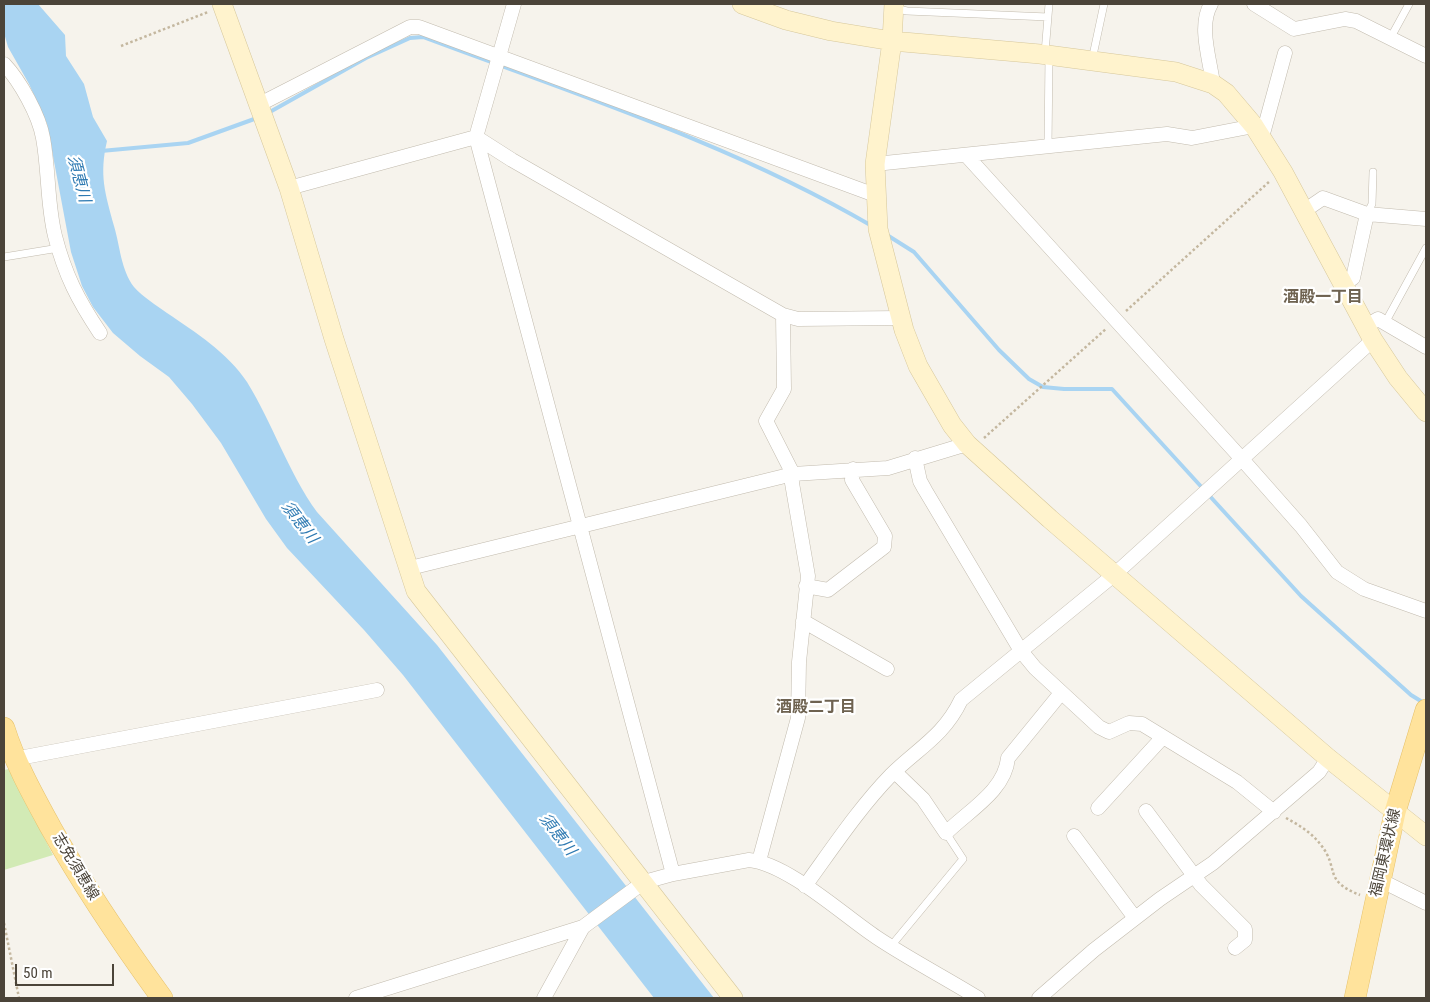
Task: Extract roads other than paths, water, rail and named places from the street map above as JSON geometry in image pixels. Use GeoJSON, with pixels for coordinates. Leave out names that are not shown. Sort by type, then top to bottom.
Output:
{"type":"FeatureCollection","features":[{"type":"Feature","properties":{"kind":"main road","name":"福岡東環状線"},"geometry":{"type":"LineString","coordinates":[[1355,998],[1395,812],[1426,710]]}},
{"type":"Feature","properties":{"kind":"main road","name":"志免須恵線"},"geometry":{"type":"LineString","coordinates":[[4,728],[9,760],[78,876],[126,949],[162,998]]}},
{"type":"Feature","properties":{"kind":"street"},"geometry":{"type":"LineString","coordinates":[[514,4],[476,137],[673,874]]}},
{"type":"Feature","properties":{"kind":"street"},"geometry":{"type":"LineString","coordinates":[[1211,4],[1206,12],[1205,26],[1213,84]]}},
{"type":"Feature","properties":{"kind":"street"},"geometry":{"type":"LineString","coordinates":[[1254,4],[1294,29],[1345,19],[1356,21],[1426,56]]}},
{"type":"Feature","properties":{"kind":"street"},"geometry":{"type":"LineString","coordinates":[[223,5],[289,188],[334,339],[416,591],[639,885],[733,998]]}},
{"type":"Feature","properties":{"kind":"street"},"geometry":{"type":"LineString","coordinates":[[751,5],[786,20],[831,31],[892,41],[1047,55],[1176,72],[1213,84],[1231,98],[1256,130],[1283,172],[1369,333],[1398,378],[1426,412]]}},
{"type":"Feature","properties":{"kind":"street"},"geometry":{"type":"LineString","coordinates":[[894,6],[892,41],[875,164],[878,229],[900,318],[918,366],[952,425],[969,446],[1115,574],[1328,758],[1426,836]]}},
{"type":"Feature","properties":{"kind":"street"},"geometry":{"type":"LineString","coordinates":[[260,104],[410,27],[419,26],[875,196]]}},
{"type":"Feature","properties":{"kind":"street"},"geometry":{"type":"LineString","coordinates":[[875,164],[1167,134],[1192,138],[1264,130],[1285,53]]}},
{"type":"Feature","properties":{"kind":"street"},"geometry":{"type":"LineString","coordinates":[[4,64],[16,76],[43,136],[48,200],[59,248],[70,283],[100,333]]}},
{"type":"Feature","properties":{"kind":"street"},"geometry":{"type":"LineString","coordinates":[[289,188],[476,137],[783,315],[798,319],[900,318]]}},
{"type":"Feature","properties":{"kind":"street"},"geometry":{"type":"LineString","coordinates":[[966,155],[1241,458],[1301,526],[1336,572],[1364,589],[1426,611]]}},
{"type":"Feature","properties":{"kind":"street"},"geometry":{"type":"LineString","coordinates":[[1304,211],[1323,198],[1367,214],[1426,220]]}},
{"type":"Feature","properties":{"kind":"street"},"geometry":{"type":"LineString","coordinates":[[1344,284],[1353,278],[1367,214]]}},
{"type":"Feature","properties":{"kind":"street"},"geometry":{"type":"LineString","coordinates":[[759,861],[798,718],[803,621],[808,576],[792,483],[793,474],[766,421],[784,389],[783,315]]}},
{"type":"Feature","properties":{"kind":"street"},"geometry":{"type":"LineString","coordinates":[[805,886],[852,822],[895,772],[922,750],[951,718],[961,700],[1115,574],[1241,458],[1369,333],[1378,319],[1426,347]]}},
{"type":"Feature","properties":{"kind":"street"},"geometry":{"type":"LineString","coordinates":[[410,568],[793,474],[888,468],[915,458],[969,446]]}},
{"type":"Feature","properties":{"kind":"street"},"geometry":{"type":"LineString","coordinates":[[915,458],[920,481],[1021,651],[1035,668],[1098,727],[1109,732],[1130,723],[1142,724],[1237,782],[1274,812]]}},
{"type":"Feature","properties":{"kind":"street"},"geometry":{"type":"LineString","coordinates":[[806,586],[828,590],[884,547],[885,536],[852,480],[853,469]]}},
{"type":"Feature","properties":{"kind":"street"},"geometry":{"type":"LineString","coordinates":[[803,621],[887,669]]}},
{"type":"Feature","properties":{"kind":"street"},"geometry":{"type":"LineString","coordinates":[[9,760],[377,690]]}},
{"type":"Feature","properties":{"kind":"street"},"geometry":{"type":"LineString","coordinates":[[895,772],[923,800],[946,833],[1001,781],[1007,769],[1008,758],[1061,692]]}},
{"type":"Feature","properties":{"kind":"street"},"geometry":{"type":"LineString","coordinates":[[1098,808],[1164,737]]}},
{"type":"Feature","properties":{"kind":"street"},"geometry":{"type":"LineString","coordinates":[[1038,998],[1135,918],[1213,863],[1319,772],[1328,758]]}},
{"type":"Feature","properties":{"kind":"street"},"geometry":{"type":"LineString","coordinates":[[1146,811],[1194,876],[1245,930],[1245,940],[1236,948]]}},
{"type":"Feature","properties":{"kind":"street"},"geometry":{"type":"LineString","coordinates":[[1074,836],[1135,918]]}},
{"type":"Feature","properties":{"kind":"street"},"geometry":{"type":"LineString","coordinates":[[356,998],[587,923],[639,885],[673,874],[749,860],[759,861],[805,886],[891,946],[978,998]]}},
{"type":"Feature","properties":{"kind":"street"},"geometry":{"type":"LineString","coordinates":[[1378,890],[1426,903]]}},
{"type":"Feature","properties":{"kind":"street"},"geometry":{"type":"LineString","coordinates":[[544,998],[587,923]]}},
{"type":"Feature","properties":{"kind":"lane"},"geometry":{"type":"LineString","coordinates":[[1048,147],[1047,55],[1049,4]]}},
{"type":"Feature","properties":{"kind":"lane"},"geometry":{"type":"LineString","coordinates":[[1092,61],[1104,4]]}},
{"type":"Feature","properties":{"kind":"lane"},"geometry":{"type":"LineString","coordinates":[[1391,38],[1409,4]]}},
{"type":"Feature","properties":{"kind":"lane"},"geometry":{"type":"LineString","coordinates":[[894,6],[907,11],[1048,17]]}},
{"type":"Feature","properties":{"kind":"lane"},"geometry":{"type":"LineString","coordinates":[[1367,214],[1372,204],[1373,172]]}},
{"type":"Feature","properties":{"kind":"lane"},"geometry":{"type":"LineString","coordinates":[[4,257],[59,248]]}},
{"type":"Feature","properties":{"kind":"lane"},"geometry":{"type":"LineString","coordinates":[[1385,323],[1426,248]]}},
{"type":"Feature","properties":{"kind":"lane"},"geometry":{"type":"LineString","coordinates":[[891,946],[963,859],[946,833]]}},
{"type":"Feature","properties":{"kind":"water","name":"須恵川"},"geometry":{"type":"Polygon","coordinates":[[[4,4],[38,4],[65,35],[66,56],[84,84],[93,117],[107,141],[103,164],[104,184],[126,273],[134,287],[150,301],[221,352],[239,371],[256,398],[297,481],[317,512],[437,645],[714,998],[654,998],[403,675],[364,630],[287,548],[266,519],[221,443],[192,404],[169,377],[113,333],[93,307],[82,286],[71,252],[47,124],[29,84],[8,47],[4,33],[4,4]]]}},
{"type":"Feature","properties":{"kind":"waterway"},"geometry":{"type":"LineString","coordinates":[[268,113],[366,58],[410,38],[423,37],[595,100],[708,145],[819,197],[872,226]]}},
{"type":"Feature","properties":{"kind":"waterway"},"geometry":{"type":"LineString","coordinates":[[101,151],[188,143],[257,118]]}},
{"type":"Feature","properties":{"kind":"waterway"},"geometry":{"type":"LineString","coordinates":[[887,235],[914,252],[999,350],[1029,379],[1043,387],[1112,389],[1301,596],[1411,695],[1424,703]]}},
{"type":"Feature","properties":{"kind":"district","name":"酒殿一丁目"},"geometry":{"type":"Point","coordinates":[1323,298]}},
{"type":"Feature","properties":{"kind":"district","name":"酒殿二丁目"},"geometry":{"type":"Point","coordinates":[816,708]}}]}
